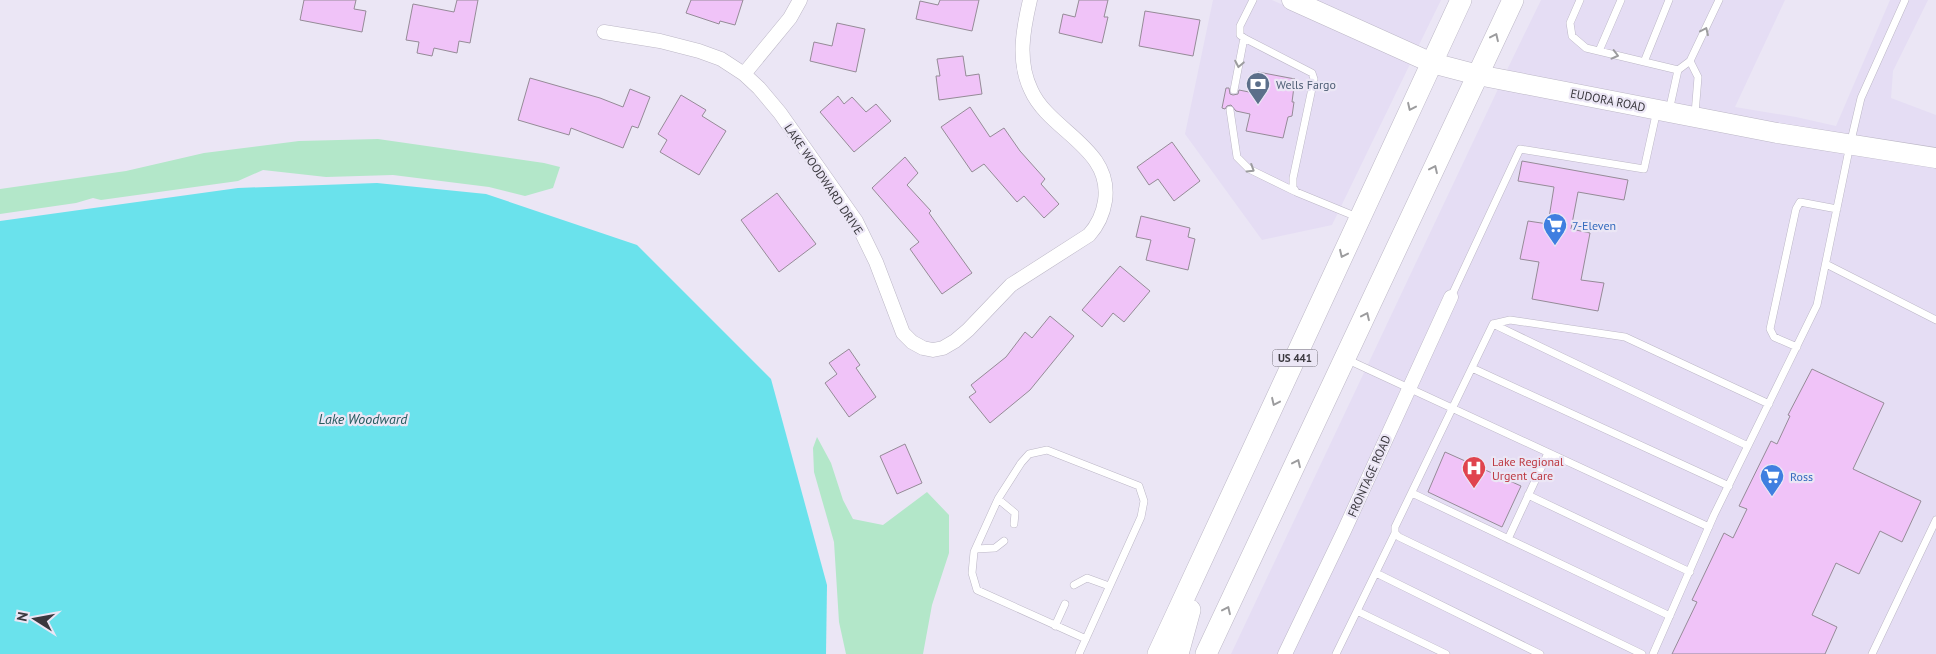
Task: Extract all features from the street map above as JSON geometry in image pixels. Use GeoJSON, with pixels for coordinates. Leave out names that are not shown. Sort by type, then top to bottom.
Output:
{"type":"FeatureCollection","features":[{"type":"Feature","properties":{"kind":"main road","name":"US 441"},"geometry":{"type":"LineString","coordinates":[[1158,654],[1461,0]]}},
{"type":"Feature","properties":{"kind":"main road"},"geometry":{"type":"LineString","coordinates":[[1206,654],[1513,0]]}},
{"type":"Feature","properties":{"kind":"main road"},"geometry":{"type":"LineString","coordinates":[[1178,654],[1206,552]]}},
{"type":"Feature","properties":{"kind":"street"},"geometry":{"type":"LineString","coordinates":[[744,74],[790,18],[800,0]]}},
{"type":"Feature","properties":{"kind":"street","name":"LAKE WOODWARD DRIVE"},"geometry":{"type":"LineString","coordinates":[[604,32],[660,41],[699,51],[721,59],[744,74],[780,113],[856,221],[876,262],[903,332],[912,342],[923,348],[933,350],[944,348],[968,330],[1011,285],[1090,235],[1098,225],[1104,207],[1105,182],[1096,162],[1085,148],[1037,101],[1030,90],[1023,56],[1022,36],[1030,0]]}},
{"type":"Feature","properties":{"kind":"street","name":"EUDORA ROAD"},"geometry":{"type":"LineString","coordinates":[[1292,0],[1432,63],[1478,75],[1777,133],[1936,158]]}},
{"type":"Feature","properties":{"kind":"street","name":"FRONTAGE ROAD"},"geometry":{"type":"LineString","coordinates":[[1285,654],[1344,531],[1451,297]]}},
{"type":"Feature","properties":{"kind":"lane"},"geometry":{"type":"LineString","coordinates":[[1253,0],[1240,26],[1240,35],[1312,73],[1314,79],[1292,178],[1293,188],[1296,192]]}},
{"type":"Feature","properties":{"kind":"lane"},"geometry":{"type":"LineString","coordinates":[[1580,0],[1570,23],[1572,36],[1586,48],[1678,70]]}},
{"type":"Feature","properties":{"kind":"lane"},"geometry":{"type":"LineString","coordinates":[[1599,51],[1621,0]]}},
{"type":"Feature","properties":{"kind":"lane"},"geometry":{"type":"LineString","coordinates":[[1644,62],[1669,0]]}},
{"type":"Feature","properties":{"kind":"lane"},"geometry":{"type":"LineString","coordinates":[[1451,297],[1520,150],[1644,169],[1678,70],[1690,62],[1719,0]]}},
{"type":"Feature","properties":{"kind":"lane"},"geometry":{"type":"LineString","coordinates":[[1653,654],[1709,527],[1817,305],[1861,98],[1905,0]]}},
{"type":"Feature","properties":{"kind":"lane"},"geometry":{"type":"LineString","coordinates":[[1234,90],[1244,38]]}},
{"type":"Feature","properties":{"kind":"lane"},"geometry":{"type":"LineString","coordinates":[[1690,62],[1698,77],[1694,117]]}},
{"type":"Feature","properties":{"kind":"lane"},"geometry":{"type":"LineString","coordinates":[[1230,110],[1237,157],[1249,169],[1296,192],[1360,218]]}},
{"type":"Feature","properties":{"kind":"lane"},"geometry":{"type":"LineString","coordinates":[[1797,347],[1774,337],[1770,329],[1796,209],[1800,202],[1837,208]]}},
{"type":"Feature","properties":{"kind":"lane"},"geometry":{"type":"LineString","coordinates":[[1826,264],[1936,320]]}},
{"type":"Feature","properties":{"kind":"lane"},"geometry":{"type":"LineString","coordinates":[[1493,324],[1510,320],[1625,338],[1769,404]]}},
{"type":"Feature","properties":{"kind":"lane"},"geometry":{"type":"LineString","coordinates":[[1337,654],[1395,534],[1395,527],[1493,324]]}},
{"type":"Feature","properties":{"kind":"lane"},"geometry":{"type":"LineString","coordinates":[[1493,324],[1748,446]]}},
{"type":"Feature","properties":{"kind":"lane"},"geometry":{"type":"LineString","coordinates":[[1346,359],[1709,527]]}},
{"type":"Feature","properties":{"kind":"lane"},"geometry":{"type":"LineString","coordinates":[[1472,368],[1729,486]]}},
{"type":"Feature","properties":{"kind":"lane"},"geometry":{"type":"LineString","coordinates":[[1079,654],[1086,639],[1109,586],[1141,517],[1144,502],[1138,486],[1048,450],[1029,454],[998,498],[976,549],[972,573],[977,590],[1086,639]]}},
{"type":"Feature","properties":{"kind":"lane"},"geometry":{"type":"LineString","coordinates":[[1508,539],[1548,453]]}},
{"type":"Feature","properties":{"kind":"lane"},"geometry":{"type":"LineString","coordinates":[[1412,493],[1670,616]]}},
{"type":"Feature","properties":{"kind":"lane"},"geometry":{"type":"LineString","coordinates":[[1528,495],[1690,572]]}},
{"type":"Feature","properties":{"kind":"lane"},"geometry":{"type":"LineString","coordinates":[[998,498],[1015,512],[1014,524]]}},
{"type":"Feature","properties":{"kind":"lane"},"geometry":{"type":"LineString","coordinates":[[1872,654],[1936,520]]}},
{"type":"Feature","properties":{"kind":"lane"},"geometry":{"type":"LineString","coordinates":[[1395,534],[1399,538],[1642,654]]}},
{"type":"Feature","properties":{"kind":"lane"},"geometry":{"type":"LineString","coordinates":[[976,549],[995,548],[1004,541]]}},
{"type":"Feature","properties":{"kind":"lane"},"geometry":{"type":"LineString","coordinates":[[1376,573],[1540,654]]}},
{"type":"Feature","properties":{"kind":"lane"},"geometry":{"type":"LineString","coordinates":[[1074,585],[1087,578],[1109,586]]}},
{"type":"Feature","properties":{"kind":"lane"},"geometry":{"type":"LineString","coordinates":[[1055,626],[1065,604]]}},
{"type":"Feature","properties":{"kind":"lane"},"geometry":{"type":"LineString","coordinates":[[1357,611],[1446,654]]}},
{"type":"Feature","properties":{"kind":"shaded area"},"geometry":{"type":"Polygon","coordinates":[[[1213,0],[1272,0],[1411,62],[1332,225],[1262,240],[1185,134],[1213,0]]]}},
{"type":"Feature","properties":{"kind":"shaded area"},"geometry":{"type":"Polygon","coordinates":[[[1312,0],[1441,0],[1418,47],[1312,0]]]}},
{"type":"Feature","properties":{"kind":"shaded area"},"geometry":{"type":"Polygon","coordinates":[[[1541,0],[1785,0],[1735,107],[1836,126],[1890,0],[1928,0],[1893,71],[1891,98],[1936,115],[1936,150],[1779,125],[1506,72],[1541,0]]]}},
{"type":"Feature","properties":{"kind":"shaded area"},"geometry":{"type":"Polygon","coordinates":[[[1499,87],[1936,167],[1936,654],[1231,654],[1499,87]]]}},
{"type":"Feature","properties":{"kind":"green space"},"geometry":{"type":"Polygon","coordinates":[[[378,139],[544,163],[560,167],[553,188],[525,196],[489,187],[393,175],[326,177],[263,170],[238,181],[101,200],[93,198],[76,203],[0,214],[0,189],[126,171],[204,153],[299,141],[378,139]]]}},
{"type":"Feature","properties":{"kind":"green space"},"geometry":{"type":"Polygon","coordinates":[[[817,437],[831,463],[843,500],[853,519],[883,525],[927,492],[949,515],[949,553],[932,605],[923,654],[846,654],[839,622],[834,542],[814,472],[813,448],[817,437]]]}},
{"type":"Feature","properties":{"kind":"water","name":"Lake Woodward"},"geometry":{"type":"Polygon","coordinates":[[[377,183],[486,194],[637,245],[771,379],[827,585],[826,654],[0,654],[0,221],[238,188],[377,183]]]}},
{"type":"Feature","properties":{"kind":"building"},"geometry":{"type":"Polygon","coordinates":[[[304,0],[356,0],[354,9],[366,11],[362,32],[300,20],[304,0]]]}},
{"type":"Feature","properties":{"kind":"building"},"geometry":{"type":"Polygon","coordinates":[[[457,0],[478,0],[470,43],[459,41],[457,53],[434,48],[432,56],[417,53],[419,42],[406,40],[413,4],[454,12],[457,0]]]}},
{"type":"Feature","properties":{"kind":"building"},"geometry":{"type":"Polygon","coordinates":[[[691,0],[743,0],[735,25],[720,21],[719,24],[686,13],[691,0]]]}},
{"type":"Feature","properties":{"kind":"building"},"geometry":{"type":"Polygon","coordinates":[[[940,0],[979,0],[972,31],[916,19],[920,1],[938,5],[940,0]]]}},
{"type":"Feature","properties":{"kind":"building"},"geometry":{"type":"Polygon","coordinates":[[[1079,0],[1108,0],[1104,17],[1108,17],[1102,43],[1059,33],[1063,14],[1075,17],[1079,0]]]}},
{"type":"Feature","properties":{"kind":"building"},"geometry":{"type":"Polygon","coordinates":[[[1145,11],[1200,20],[1193,56],[1139,46],[1145,11]]]}},
{"type":"Feature","properties":{"kind":"building"},"geometry":{"type":"Polygon","coordinates":[[[837,23],[865,29],[856,72],[810,61],[814,42],[832,46],[837,23]]]}},
{"type":"Feature","properties":{"kind":"building"},"geometry":{"type":"Polygon","coordinates":[[[963,56],[966,76],[979,74],[982,94],[939,100],[936,76],[940,76],[937,59],[963,56]]]}},
{"type":"Feature","properties":{"kind":"building","name":"Wells Fargo"},"geometry":{"type":"Polygon","coordinates":[[[1258,72],[1295,79],[1292,116],[1288,117],[1283,138],[1246,131],[1250,114],[1236,111],[1231,105],[1225,109],[1222,108],[1226,88],[1229,88],[1230,94],[1233,95],[1238,94],[1239,90],[1254,93],[1258,72]]]}},
{"type":"Feature","properties":{"kind":"building"},"geometry":{"type":"Polygon","coordinates":[[[530,78],[600,98],[623,107],[630,89],[650,97],[638,128],[632,126],[623,148],[571,128],[569,135],[518,120],[530,78]]]}},
{"type":"Feature","properties":{"kind":"building"},"geometry":{"type":"Polygon","coordinates":[[[681,95],[706,110],[702,116],[726,131],[699,175],[660,152],[667,140],[658,134],[681,95]]]}},
{"type":"Feature","properties":{"kind":"building"},"geometry":{"type":"Polygon","coordinates":[[[838,96],[844,104],[852,97],[866,112],[876,104],[891,121],[854,152],[820,112],[838,96]]]}},
{"type":"Feature","properties":{"kind":"building"},"geometry":{"type":"Polygon","coordinates":[[[970,107],[990,137],[1004,128],[1020,151],[1045,179],[1041,184],[1059,204],[1044,218],[1024,196],[1017,202],[984,164],[972,172],[941,127],[970,107]]]}},
{"type":"Feature","properties":{"kind":"building"},"geometry":{"type":"Polygon","coordinates":[[[1172,142],[1200,181],[1174,201],[1158,179],[1149,185],[1137,167],[1172,142]]]}},
{"type":"Feature","properties":{"kind":"building"},"geometry":{"type":"Polygon","coordinates":[[[905,157],[918,173],[907,185],[931,211],[929,213],[972,273],[942,294],[910,249],[919,242],[872,188],[905,157]]]}},
{"type":"Feature","properties":{"kind":"building","name":"7-Eleven"},"geometry":{"type":"Polygon","coordinates":[[[1522,161],[1628,180],[1624,200],[1578,192],[1571,229],[1590,233],[1581,280],[1604,283],[1598,311],[1532,299],[1539,262],[1520,259],[1528,221],[1548,224],[1554,187],[1518,181],[1522,161]]]}},
{"type":"Feature","properties":{"kind":"building"},"geometry":{"type":"Polygon","coordinates":[[[777,193],[816,244],[779,272],[741,220],[777,193]]]}},
{"type":"Feature","properties":{"kind":"building"},"geometry":{"type":"Polygon","coordinates":[[[1141,216],[1190,228],[1188,237],[1195,239],[1188,270],[1146,260],[1151,240],[1136,237],[1141,216]]]}},
{"type":"Feature","properties":{"kind":"building"},"geometry":{"type":"Polygon","coordinates":[[[1120,266],[1150,291],[1124,322],[1113,313],[1102,327],[1082,310],[1120,266]]]}},
{"type":"Feature","properties":{"kind":"building"},"geometry":{"type":"Polygon","coordinates":[[[1050,316],[1074,336],[1030,390],[990,423],[969,397],[976,392],[971,385],[1006,357],[1025,332],[1032,338],[1050,316]]]}},
{"type":"Feature","properties":{"kind":"building"},"geometry":{"type":"Polygon","coordinates":[[[849,349],[860,365],[856,368],[876,397],[849,417],[825,383],[837,374],[829,363],[849,349]]]}},
{"type":"Feature","properties":{"kind":"building"},"geometry":{"type":"Polygon","coordinates":[[[1812,369],[1884,403],[1853,469],[1921,501],[1902,542],[1880,531],[1859,574],[1836,563],[1812,615],[1837,627],[1825,654],[1672,654],[1697,602],[1692,600],[1724,533],[1733,538],[1747,509],[1739,506],[1771,441],[1777,444],[1790,416],[1788,415],[1812,369]]]}},
{"type":"Feature","properties":{"kind":"building"},"geometry":{"type":"Polygon","coordinates":[[[905,444],[922,483],[897,494],[880,456],[905,444]]]}},
{"type":"Feature","properties":{"kind":"building","name":"Lake Regional Urgent Care"},"geometry":{"type":"Polygon","coordinates":[[[1445,452],[1521,486],[1502,527],[1428,492],[1445,452]]]}},
{"type":"Feature","properties":{"kind":"place","name":"Wells Fargo"},"geometry":{"type":"Point","coordinates":[1258,105]}},
{"type":"Feature","properties":{"kind":"place","name":"7-Eleven"},"geometry":{"type":"Point","coordinates":[1555,246]}},
{"type":"Feature","properties":{"kind":"place","name":"Lake Regional Urgent Care"},"geometry":{"type":"Point","coordinates":[1474,489]}},
{"type":"Feature","properties":{"kind":"place","name":"Ross"},"geometry":{"type":"Point","coordinates":[1772,497]}}]}
